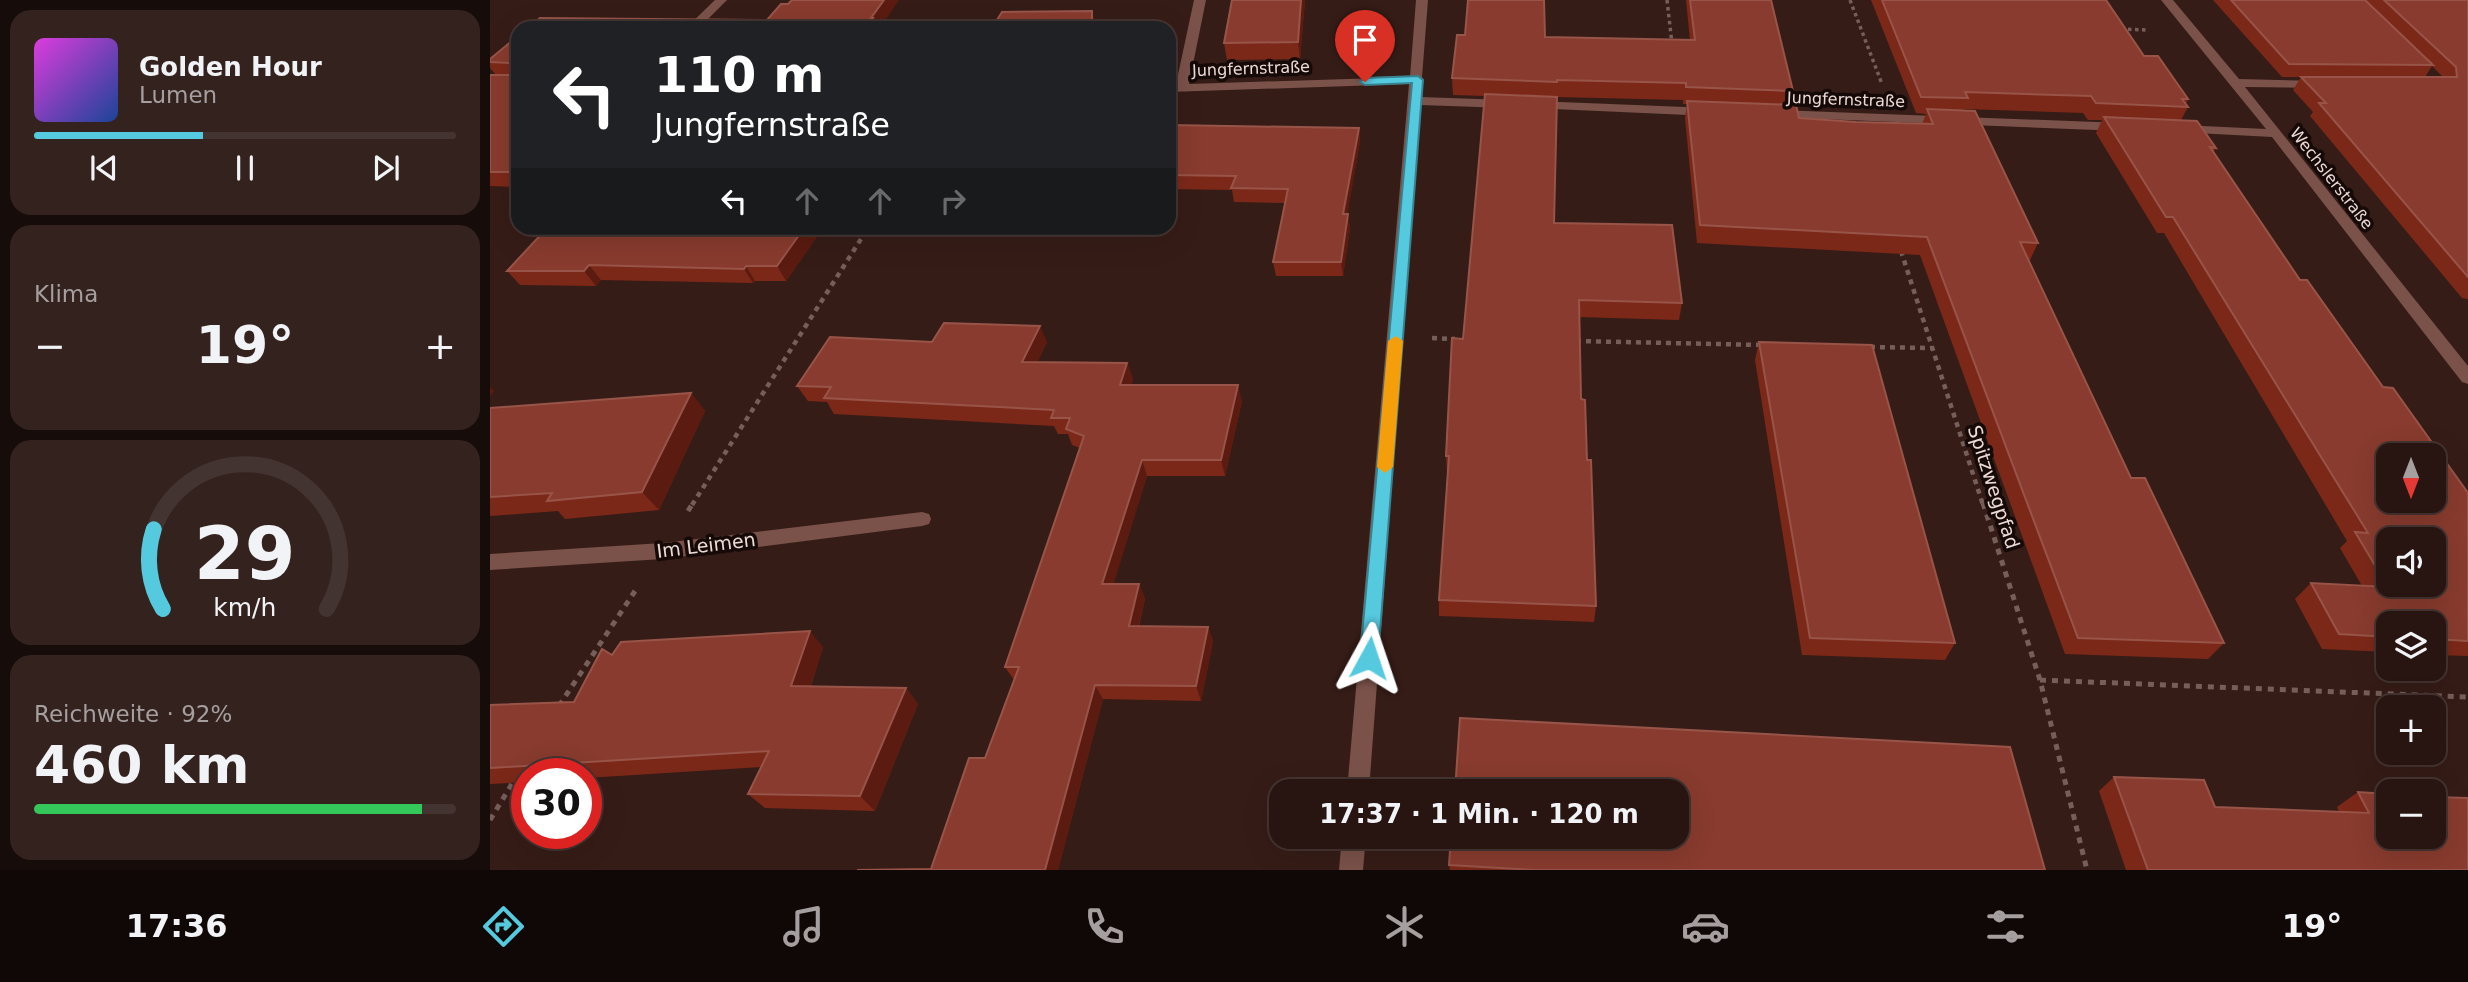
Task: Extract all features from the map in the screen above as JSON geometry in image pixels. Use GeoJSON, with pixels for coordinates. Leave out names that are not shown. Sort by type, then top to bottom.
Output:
{"type":"FeatureCollection","features":[{"type":"Feature","properties":{"kind":"street"},"geometry":{"type":"LineString","coordinates":[[699,21],[721,0]]}},
{"type":"Feature","properties":{"kind":"street"},"geometry":{"type":"LineString","coordinates":[[1176,84],[1200,0]]}},
{"type":"Feature","properties":{"kind":"street"},"geometry":{"type":"LineString","coordinates":[[1359,779],[1418,80],[1422,0]]}},
{"type":"Feature","properties":{"kind":"street","name":"Wechslerstraße"},"geometry":{"type":"LineString","coordinates":[[2167,0],[2238,83],[2274,133],[2468,378]]}},
{"type":"Feature","properties":{"kind":"street","name":"Jungfernstraße"},"geometry":{"type":"LineString","coordinates":[[1176,88],[1418,80]]}},
{"type":"Feature","properties":{"kind":"street"},"geometry":{"type":"LineString","coordinates":[[2238,83],[2333,84]]}},
{"type":"Feature","properties":{"kind":"street"},"geometry":{"type":"LineString","coordinates":[[1416,101],[1720,112]]}},
{"type":"Feature","properties":{"kind":"street","name":"Jungfernstraße"},"geometry":{"type":"LineString","coordinates":[[1761,114],[2139,128]]}},
{"type":"Feature","properties":{"kind":"street"},"geometry":{"type":"LineString","coordinates":[[2166,129],[2274,133]]}},
{"type":"Feature","properties":{"kind":"street","name":"Im Leimen"},"geometry":{"type":"LineString","coordinates":[[490,562],[663,551],[922,519]]}},
{"type":"Feature","properties":{"kind":"street"},"geometry":{"type":"LineString","coordinates":[[1351,870],[1353,849]]}},
{"type":"Feature","properties":{"kind":"path"},"geometry":{"type":"LineString","coordinates":[[1667,0],[1679,111]]}},
{"type":"Feature","properties":{"kind":"path"},"geometry":{"type":"LineString","coordinates":[[1850,0],[1895,119]]}},
{"type":"Feature","properties":{"kind":"path"},"geometry":{"type":"LineString","coordinates":[[2116,29],[2194,32]]}},
{"type":"Feature","properties":{"kind":"path","name":"Spitzwegpfad"},"geometry":{"type":"LineString","coordinates":[[1899,245],[2040,680],[2087,870]]}},
{"type":"Feature","properties":{"kind":"path"},"geometry":{"type":"LineString","coordinates":[[1396,338],[1465,339]]}},
{"type":"Feature","properties":{"kind":"path"},"geometry":{"type":"LineString","coordinates":[[1575,341],[1767,345]]}},
{"type":"Feature","properties":{"kind":"path"},"geometry":{"type":"LineString","coordinates":[[1863,346],[1932,348]]}},
{"type":"Feature","properties":{"kind":"path"},"geometry":{"type":"LineString","coordinates":[[2040,680],[2468,697]]}},
{"type":"Feature","properties":{"kind":"building"},"geometry":{"type":"Polygon","coordinates":[[[792,0],[884,0],[871,21],[536,21],[540,18],[767,20],[781,4],[788,4],[792,0]]]}},
{"type":"Feature","properties":{"kind":"building"},"geometry":{"type":"Polygon","coordinates":[[[1232,0],[1301,0],[1298,42],[1224,43],[1232,0]]]}},
{"type":"Feature","properties":{"kind":"building"},"geometry":{"type":"Polygon","coordinates":[[[1468,0],[1544,0],[1545,37],[1695,40],[1690,0],[1771,0],[1793,91],[1686,87],[1686,83],[1452,78],[1457,35],[1465,35],[1468,0]]]}},
{"type":"Feature","properties":{"kind":"building"},"geometry":{"type":"Polygon","coordinates":[[[1882,0],[2106,0],[2144,56],[2158,56],[2188,99],[2182,99],[2188,107],[2096,103],[2091,96],[1965,92],[1968,98],[1921,97],[1882,0]]]}},
{"type":"Feature","properties":{"kind":"building"},"geometry":{"type":"Polygon","coordinates":[[[2231,0],[2365,0],[2433,65],[2289,64],[2231,0]]]}},
{"type":"Feature","properties":{"kind":"building"},"geometry":{"type":"Polygon","coordinates":[[[2384,0],[2468,0],[2468,277],[2319,103],[2326,103],[2301,77],[2457,77],[2456,67],[2384,0]]]}},
{"type":"Feature","properties":{"kind":"building"},"geometry":{"type":"Polygon","coordinates":[[[1092,11],[1092,21],[996,21],[1002,12],[1092,11]]]}},
{"type":"Feature","properties":{"kind":"building"},"geometry":{"type":"Polygon","coordinates":[[[511,42],[511,172],[490,172],[490,75],[510,75],[510,63],[490,62],[490,59],[511,42]]]}},
{"type":"Feature","properties":{"kind":"building"},"geometry":{"type":"Polygon","coordinates":[[[1485,94],[1557,97],[1554,223],[1672,225],[1682,303],[1579,300],[1581,399],[1585,400],[1587,460],[1591,460],[1596,606],[1439,600],[1449,456],[1446,456],[1452,338],[1463,339],[1485,94]]]}},
{"type":"Feature","properties":{"kind":"building"},"geometry":{"type":"Polygon","coordinates":[[[1687,101],[1796,105],[1799,118],[1856,122],[1933,124],[1927,109],[1975,111],[2038,243],[2020,242],[2131,478],[2145,478],[2224,643],[2078,638],[1927,237],[1700,225],[1687,101]]]}},
{"type":"Feature","properties":{"kind":"building"},"geometry":{"type":"Polygon","coordinates":[[[2104,117],[2197,121],[2216,148],[2210,147],[2300,280],[2307,280],[2383,387],[2393,388],[2432,443],[2376,443],[2376,513],[2446,513],[2446,462],[2468,493],[2468,641],[2446,640],[2446,611],[2376,611],[2376,636],[2339,634],[2311,583],[2376,586],[2376,597],[2446,597],[2446,527],[2376,527],[2376,567],[2355,532],[2368,533],[2173,217],[2166,217],[2104,117]]]}},
{"type":"Feature","properties":{"kind":"building"},"geometry":{"type":"Polygon","coordinates":[[[1176,125],[1359,128],[1343,214],[1348,214],[1341,262],[1273,262],[1288,189],[1231,188],[1236,176],[1176,175],[1176,125]]]}},
{"type":"Feature","properties":{"kind":"building"},"geometry":{"type":"Polygon","coordinates":[[[540,235],[799,235],[777,266],[746,266],[744,269],[589,265],[584,271],[507,271],[540,235]]]}},
{"type":"Feature","properties":{"kind":"building"},"geometry":{"type":"Polygon","coordinates":[[[944,323],[1040,326],[1022,362],[1127,363],[1120,385],[1238,385],[1221,460],[1142,460],[1102,584],[1139,584],[1129,626],[1208,627],[1196,686],[1095,685],[1045,870],[857,870],[931,869],[969,758],[985,758],[1019,667],[1005,667],[1084,436],[1066,429],[1070,418],[1051,418],[1054,410],[824,398],[831,387],[797,386],[830,337],[932,342],[944,323]]]}},
{"type":"Feature","properties":{"kind":"building"},"geometry":{"type":"Polygon","coordinates":[[[1759,342],[1872,345],[1955,643],[1810,638],[1759,342]]]}},
{"type":"Feature","properties":{"kind":"building"},"geometry":{"type":"Polygon","coordinates":[[[691,393],[642,492],[547,501],[552,493],[490,497],[490,408],[691,393]]]}},
{"type":"Feature","properties":{"kind":"building"},"geometry":{"type":"Polygon","coordinates":[[[810,631],[791,686],[906,688],[860,796],[748,794],[769,751],[602,761],[602,758],[511,758],[511,767],[490,768],[490,705],[574,702],[602,649],[612,655],[621,642],[810,631]]]}},
{"type":"Feature","properties":{"kind":"building"},"geometry":{"type":"Polygon","coordinates":[[[1460,718],[2010,747],[2045,870],[1534,870],[1449,865],[1450,849],[1689,849],[1689,779],[1456,779],[1460,718]]]}},
{"type":"Feature","properties":{"kind":"building"},"geometry":{"type":"Polygon","coordinates":[[[2114,777],[2204,780],[2215,807],[2369,813],[2358,792],[2376,793],[2376,849],[2446,849],[2446,797],[2468,798],[2468,870],[2148,870],[2114,777]]]}},
{"type":"Feature","properties":{"kind":"slow traffic"},"geometry":{"type":"LineString","coordinates":[[1385,467],[1396,341]]}},
{"type":"Feature","properties":{"kind":"route"},"geometry":{"type":"LineString","coordinates":[[1365,82],[1418,80],[1369,658]]}}]}
